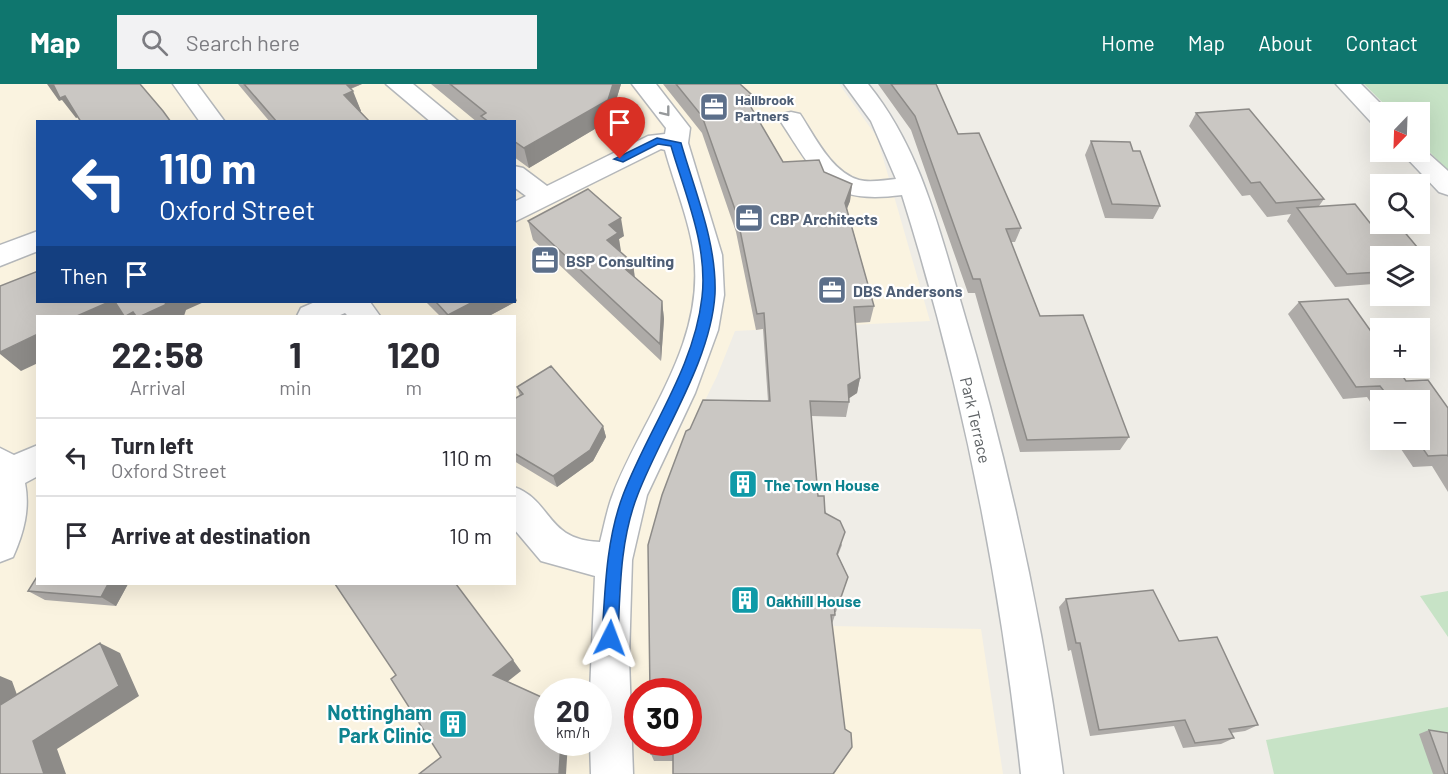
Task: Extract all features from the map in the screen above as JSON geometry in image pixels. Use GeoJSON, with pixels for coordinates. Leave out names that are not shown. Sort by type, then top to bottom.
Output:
{"type":"FeatureCollection","features":[{"type":"Feature","properties":{"kind":"street"},"geometry":{"type":"LineString","coordinates":[[184,84],[211,120]]}},
{"type":"Feature","properties":{"kind":"street"},"geometry":{"type":"LineString","coordinates":[[398,84],[444,120]]}},
{"type":"Feature","properties":{"kind":"street"},"geometry":{"type":"LineString","coordinates":[[612,774],[609,658],[614,560],[630,495],[679,393],[703,330],[709,295],[708,255],[676,143],[678,128],[644,84]]}},
{"type":"Feature","properties":{"kind":"street","name":"Park Terrace"},"geometry":{"type":"LineString","coordinates":[[856,84],[887,126],[900,152],[913,185],[949,312],[983,444],[1024,639],[1042,774]]}},
{"type":"Feature","properties":{"kind":"street"},"geometry":{"type":"LineString","coordinates":[[1348,84],[1370,107]]}},
{"type":"Feature","properties":{"kind":"street"},"geometry":{"type":"LineString","coordinates":[[791,119],[824,166],[839,180],[853,187],[867,188],[913,185]]}},
{"type":"Feature","properties":{"kind":"street"},"geometry":{"type":"LineString","coordinates":[[516,212],[657,141],[676,143]]}},
{"type":"Feature","properties":{"kind":"street"},"geometry":{"type":"LineString","coordinates":[[1424,162],[1448,186]]}},
{"type":"Feature","properties":{"kind":"street"},"geometry":{"type":"LineString","coordinates":[[516,175],[545,197]]}},
{"type":"Feature","properties":{"kind":"street"},"geometry":{"type":"LineString","coordinates":[[0,256],[36,241]]}},
{"type":"Feature","properties":{"kind":"street"},"geometry":{"type":"LineString","coordinates":[[314,315],[339,303]]}},
{"type":"Feature","properties":{"kind":"street"},"geometry":{"type":"LineString","coordinates":[[353,303],[364,315]]}},
{"type":"Feature","properties":{"kind":"street"},"geometry":{"type":"LineString","coordinates":[[0,545],[10,507],[15,465]]}},
{"type":"Feature","properties":{"kind":"street"},"geometry":{"type":"LineString","coordinates":[[516,504],[554,549],[591,559],[614,560]]}},
{"type":"Feature","properties":{"kind":"shaded area"},"geometry":{"type":"Polygon","coordinates":[[[0,84],[839,84],[877,137],[930,321],[735,331],[717,376],[694,423],[832,626],[981,629],[1003,774],[0,774],[0,84]]]}},
{"type":"Feature","properties":{"kind":"green space"},"geometry":{"type":"Polygon","coordinates":[[[1364,84],[1448,84],[1448,171],[1430,152],[1430,102],[1382,102],[1364,84]]]}},
{"type":"Feature","properties":{"kind":"green space"},"geometry":{"type":"Polygon","coordinates":[[[1448,591],[1448,637],[1420,596],[1448,591]]]}},
{"type":"Feature","properties":{"kind":"green space"},"geometry":{"type":"Polygon","coordinates":[[[1448,707],[1448,774],[1274,774],[1266,740],[1448,707]]]}},
{"type":"Feature","properties":{"kind":"building"},"geometry":{"type":"Polygon","coordinates":[[[53,84],[140,84],[170,120],[80,120],[65,96],[60,98],[53,84]]]}},
{"type":"Feature","properties":{"kind":"building"},"geometry":{"type":"Polygon","coordinates":[[[244,84],[346,84],[353,91],[344,95],[368,120],[275,120],[244,84]]]}},
{"type":"Feature","properties":{"kind":"building"},"geometry":{"type":"Polygon","coordinates":[[[450,84],[613,84],[608,100],[524,148],[516,142],[516,120],[486,120],[481,116],[486,113],[450,84]]]}},
{"type":"Feature","properties":{"kind":"building"},"geometry":{"type":"Polygon","coordinates":[[[676,84],[740,84],[752,95],[745,97],[783,162],[819,160],[824,172],[852,184],[845,203],[874,306],[854,307],[860,378],[848,385],[849,402],[810,401],[818,496],[824,496],[825,513],[840,521],[845,532],[837,554],[848,577],[840,600],[834,601],[835,615],[831,615],[845,729],[851,733],[852,747],[833,774],[673,774],[673,756],[702,756],[702,678],[650,678],[648,545],[662,495],[686,431],[690,429],[703,400],[770,401],[764,313],[757,314],[737,215],[702,116],[676,84]]]}},
{"type":"Feature","properties":{"kind":"building"},"geometry":{"type":"Polygon","coordinates":[[[891,84],[936,84],[958,134],[979,133],[1021,228],[1006,229],[1040,316],[1083,315],[1129,437],[1027,440],[980,279],[973,279],[915,116],[891,84]]]}},
{"type":"Feature","properties":{"kind":"building"},"geometry":{"type":"Polygon","coordinates":[[[1249,109],[1324,199],[1276,203],[1260,182],[1251,183],[1196,113],[1249,109]]]}},
{"type":"Feature","properties":{"kind":"building"},"geometry":{"type":"Polygon","coordinates":[[[1091,141],[1130,142],[1133,151],[1140,151],[1160,206],[1112,204],[1091,141]]]}},
{"type":"Feature","properties":{"kind":"building"},"geometry":{"type":"Polygon","coordinates":[[[588,189],[621,218],[609,225],[618,233],[607,240],[633,263],[624,268],[662,301],[660,344],[528,221],[588,189]]]}},
{"type":"Feature","properties":{"kind":"building"},"geometry":{"type":"Polygon","coordinates":[[[1355,204],[1370,223],[1370,234],[1406,234],[1416,246],[1370,246],[1370,273],[1347,274],[1297,208],[1355,204]]]}},
{"type":"Feature","properties":{"kind":"building"},"geometry":{"type":"Polygon","coordinates":[[[36,272],[36,303],[107,303],[79,315],[36,315],[36,335],[0,352],[0,286],[36,272]]]}},
{"type":"Feature","properties":{"kind":"building"},"geometry":{"type":"Polygon","coordinates":[[[1348,299],[1370,330],[1370,378],[1428,380],[1448,408],[1448,456],[1428,456],[1424,450],[1430,450],[1430,390],[1383,390],[1380,386],[1356,387],[1299,302],[1348,299]]]}},
{"type":"Feature","properties":{"kind":"building"},"geometry":{"type":"Polygon","coordinates":[[[116,303],[166,303],[143,315],[135,315],[133,312],[123,315],[116,303]]]}},
{"type":"Feature","properties":{"kind":"building"},"geometry":{"type":"Polygon","coordinates":[[[437,303],[471,303],[448,315],[437,303]]]}},
{"type":"Feature","properties":{"kind":"building"},"geometry":{"type":"Polygon","coordinates":[[[551,366],[603,426],[590,450],[553,476],[516,454],[516,398],[523,394],[517,387],[551,366]]]}},
{"type":"Feature","properties":{"kind":"building"},"geometry":{"type":"Polygon","coordinates":[[[36,578],[36,585],[107,585],[101,597],[28,591],[36,578]]]}},
{"type":"Feature","properties":{"kind":"building"},"geometry":{"type":"Polygon","coordinates":[[[336,585],[457,585],[513,660],[493,675],[534,694],[534,756],[560,756],[559,774],[419,774],[441,757],[391,679],[396,675],[336,585]]]}},
{"type":"Feature","properties":{"kind":"building"},"geometry":{"type":"Polygon","coordinates":[[[1153,590],[1179,641],[1217,637],[1258,725],[1229,729],[1234,738],[1195,743],[1185,720],[1099,730],[1080,643],[1076,643],[1066,599],[1153,590]]]}},
{"type":"Feature","properties":{"kind":"building"},"geometry":{"type":"Polygon","coordinates":[[[100,643],[119,686],[33,741],[44,774],[0,774],[0,705],[100,643]]]}},
{"type":"Feature","properties":{"kind":"building"},"geometry":{"type":"Polygon","coordinates":[[[1429,730],[1448,733],[1448,774],[1445,774],[1429,730]]]}},
{"type":"Feature","properties":{"kind":"place","name":"Hallbrook Partners"},"geometry":{"type":"Point","coordinates":[714,107]}},
{"type":"Feature","properties":{"kind":"place","name":"CBP Architects"},"geometry":{"type":"Point","coordinates":[749,218]}},
{"type":"Feature","properties":{"kind":"place","name":"BSP Consulting"},"geometry":{"type":"Point","coordinates":[545,260]}},
{"type":"Feature","properties":{"kind":"place","name":"DBS Andersons"},"geometry":{"type":"Point","coordinates":[832,290]}},
{"type":"Feature","properties":{"kind":"place","name":"The Town House"},"geometry":{"type":"Point","coordinates":[743,484]}},
{"type":"Feature","properties":{"kind":"place","name":"Oakhill House"},"geometry":{"type":"Point","coordinates":[745,600]}},
{"type":"Feature","properties":{"kind":"place","name":"Nottingham Park Clinic"},"geometry":{"type":"Point","coordinates":[453,724]}},
{"type":"Feature","properties":{"kind":"route"},"geometry":{"type":"LineString","coordinates":[[610,638],[614,560],[630,495],[679,393],[703,330],[709,295],[708,255],[676,143],[657,141],[620,159]]}}]}
